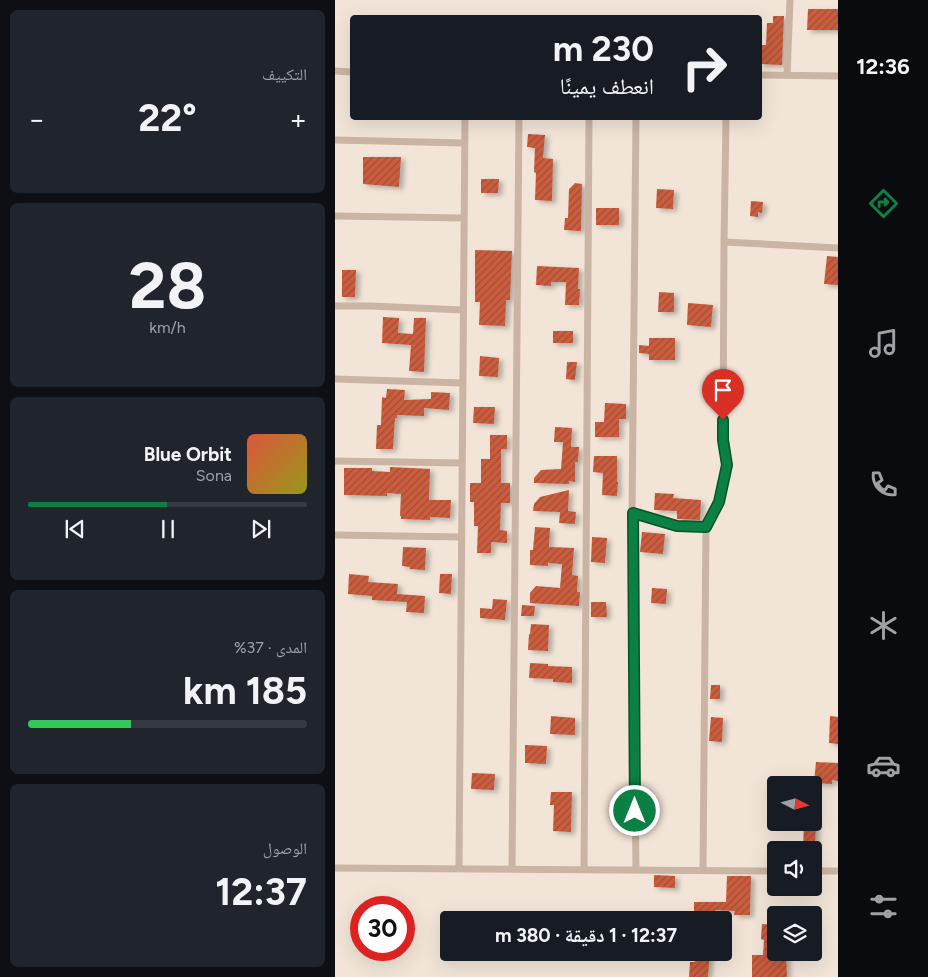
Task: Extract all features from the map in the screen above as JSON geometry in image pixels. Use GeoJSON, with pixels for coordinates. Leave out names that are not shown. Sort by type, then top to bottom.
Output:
{"type":"FeatureCollection","features":[{"type":"Feature","properties":{"kind":"street"},"geometry":{"type":"LineString","coordinates":[[787,76],[790,0]]}},
{"type":"Feature","properties":{"kind":"street"},"geometry":{"type":"LineString","coordinates":[[335,71],[350,72]]}},
{"type":"Feature","properties":{"kind":"street"},"geometry":{"type":"LineString","coordinates":[[762,75],[838,76]]}},
{"type":"Feature","properties":{"kind":"street"},"geometry":{"type":"LineString","coordinates":[[459,869],[465,120]]}},
{"type":"Feature","properties":{"kind":"street"},"geometry":{"type":"LineString","coordinates":[[512,869],[519,120]]}},
{"type":"Feature","properties":{"kind":"street"},"geometry":{"type":"LineString","coordinates":[[584,870],[589,120]]}},
{"type":"Feature","properties":{"kind":"street"},"geometry":{"type":"LineString","coordinates":[[636,120],[633,513],[636,870]]}},
{"type":"Feature","properties":{"kind":"street"},"geometry":{"type":"LineString","coordinates":[[703,870],[706,527],[719,502],[727,465],[723,440],[726,120]]}},
{"type":"Feature","properties":{"kind":"street"},"geometry":{"type":"LineString","coordinates":[[335,140],[464,143]]}},
{"type":"Feature","properties":{"kind":"street"},"geometry":{"type":"LineString","coordinates":[[335,216],[464,218]]}},
{"type":"Feature","properties":{"kind":"street"},"geometry":{"type":"LineString","coordinates":[[724,242],[838,248]]}},
{"type":"Feature","properties":{"kind":"street"},"geometry":{"type":"LineString","coordinates":[[335,306],[463,310]]}},
{"type":"Feature","properties":{"kind":"street"},"geometry":{"type":"LineString","coordinates":[[335,379],[463,383]]}},
{"type":"Feature","properties":{"kind":"street"},"geometry":{"type":"LineString","coordinates":[[335,461],[462,463]]}},
{"type":"Feature","properties":{"kind":"street"},"geometry":{"type":"LineString","coordinates":[[633,513],[677,526],[706,527]]}},
{"type":"Feature","properties":{"kind":"street"},"geometry":{"type":"LineString","coordinates":[[335,535],[461,537]]}},
{"type":"Feature","properties":{"kind":"street"},"geometry":{"type":"LineString","coordinates":[[335,868],[767,871]]}},
{"type":"Feature","properties":{"kind":"street"},"geometry":{"type":"LineString","coordinates":[[822,871],[838,871]]}},
{"type":"Feature","properties":{"kind":"building"},"geometry":{"type":"Polygon","coordinates":[[[808,9],[838,9],[838,30],[807,30],[808,9]]]}},
{"type":"Feature","properties":{"kind":"building"},"geometry":{"type":"Polygon","coordinates":[[[773,16],[784,16],[782,65],[762,64],[762,45],[766,45],[767,23],[773,23],[773,16]]]}},
{"type":"Feature","properties":{"kind":"building"},"geometry":{"type":"Polygon","coordinates":[[[528,134],[545,135],[543,158],[553,159],[552,201],[535,200],[535,148],[527,147],[528,134]]]}},
{"type":"Feature","properties":{"kind":"building"},"geometry":{"type":"Polygon","coordinates":[[[363,157],[401,157],[399,187],[363,184],[363,157]]]}},
{"type":"Feature","properties":{"kind":"building"},"geometry":{"type":"Polygon","coordinates":[[[481,179],[499,179],[498,193],[481,193],[481,179]]]}},
{"type":"Feature","properties":{"kind":"building"},"geometry":{"type":"Polygon","coordinates":[[[575,183],[582,184],[581,231],[564,230],[565,218],[568,218],[569,189],[575,183]]]}},
{"type":"Feature","properties":{"kind":"building"},"geometry":{"type":"Polygon","coordinates":[[[657,189],[674,190],[673,209],[656,208],[657,189]]]}},
{"type":"Feature","properties":{"kind":"building"},"geometry":{"type":"Polygon","coordinates":[[[751,201],[763,202],[762,213],[758,212],[758,217],[750,216],[751,201]]]}},
{"type":"Feature","properties":{"kind":"building"},"geometry":{"type":"Polygon","coordinates":[[[596,208],[619,208],[619,225],[596,225],[596,208]]]}},
{"type":"Feature","properties":{"kind":"building"},"geometry":{"type":"Polygon","coordinates":[[[475,250],[512,251],[510,300],[506,300],[505,326],[479,325],[480,302],[475,302],[475,250]]]}},
{"type":"Feature","properties":{"kind":"building"},"geometry":{"type":"Polygon","coordinates":[[[827,256],[838,257],[838,285],[824,284],[827,256]]]}},
{"type":"Feature","properties":{"kind":"building"},"geometry":{"type":"Polygon","coordinates":[[[537,266],[579,268],[579,305],[565,305],[566,282],[551,282],[551,286],[536,285],[537,266]]]}},
{"type":"Feature","properties":{"kind":"building"},"geometry":{"type":"Polygon","coordinates":[[[342,270],[356,270],[355,297],[342,297],[342,270]]]}},
{"type":"Feature","properties":{"kind":"building"},"geometry":{"type":"Polygon","coordinates":[[[659,292],[674,293],[674,312],[658,312],[659,292]]]}},
{"type":"Feature","properties":{"kind":"building"},"geometry":{"type":"Polygon","coordinates":[[[688,303],[713,305],[711,327],[687,325],[688,303]]]}},
{"type":"Feature","properties":{"kind":"building"},"geometry":{"type":"Polygon","coordinates":[[[383,317],[399,318],[398,333],[413,334],[414,318],[426,318],[424,372],[409,371],[411,345],[382,343],[383,317]]]}},
{"type":"Feature","properties":{"kind":"building"},"geometry":{"type":"Polygon","coordinates":[[[553,331],[573,331],[573,343],[553,343],[553,331]]]}},
{"type":"Feature","properties":{"kind":"building"},"geometry":{"type":"Polygon","coordinates":[[[649,338],[675,338],[675,360],[649,360],[649,354],[639,353],[639,345],[649,346],[649,338]]]}},
{"type":"Feature","properties":{"kind":"building"},"geometry":{"type":"Polygon","coordinates":[[[480,356],[499,358],[498,377],[479,376],[480,356]]]}},
{"type":"Feature","properties":{"kind":"building"},"geometry":{"type":"Polygon","coordinates":[[[567,362],[577,362],[575,380],[566,379],[567,362]]]}},
{"type":"Feature","properties":{"kind":"building"},"geometry":{"type":"Polygon","coordinates":[[[387,389],[405,390],[404,400],[431,399],[431,392],[450,393],[449,410],[424,408],[424,416],[397,415],[397,418],[395,418],[393,449],[376,449],[377,425],[381,425],[382,397],[386,398],[387,389]]]}},
{"type":"Feature","properties":{"kind":"building"},"geometry":{"type":"Polygon","coordinates":[[[605,403],[626,404],[626,419],[619,419],[619,437],[595,437],[595,422],[604,422],[605,403]]]}},
{"type":"Feature","properties":{"kind":"building"},"geometry":{"type":"Polygon","coordinates":[[[474,407],[495,407],[494,424],[473,423],[474,407]]]}},
{"type":"Feature","properties":{"kind":"building"},"geometry":{"type":"Polygon","coordinates":[[[555,427],[572,428],[571,447],[579,447],[578,462],[575,462],[575,482],[569,481],[569,484],[534,483],[534,478],[541,470],[561,469],[563,442],[554,442],[555,427]]]}},
{"type":"Feature","properties":{"kind":"building"},"geometry":{"type":"Polygon","coordinates":[[[490,435],[507,435],[507,449],[501,449],[501,483],[510,483],[510,503],[501,503],[500,530],[507,531],[507,543],[491,542],[491,553],[477,553],[478,526],[474,526],[474,502],[470,502],[470,483],[481,483],[481,459],[490,459],[490,435]]]}},
{"type":"Feature","properties":{"kind":"building"},"geometry":{"type":"Polygon","coordinates":[[[594,456],[617,456],[617,496],[602,495],[603,473],[593,472],[594,456]]]}},
{"type":"Feature","properties":{"kind":"building"},"geometry":{"type":"Polygon","coordinates":[[[390,467],[430,469],[429,500],[451,500],[450,518],[430,517],[430,520],[401,519],[401,494],[387,493],[387,496],[344,495],[344,468],[372,468],[372,471],[390,472],[390,467]]]}},
{"type":"Feature","properties":{"kind":"building"},"geometry":{"type":"Polygon","coordinates":[[[569,490],[568,511],[576,512],[575,524],[559,523],[560,512],[533,511],[534,504],[540,497],[569,490]]]}},
{"type":"Feature","properties":{"kind":"building"},"geometry":{"type":"Polygon","coordinates":[[[655,493],[674,494],[673,498],[701,500],[700,520],[677,519],[677,511],[654,510],[655,493]]]}},
{"type":"Feature","properties":{"kind":"building"},"geometry":{"type":"Polygon","coordinates":[[[535,527],[550,528],[549,547],[574,548],[572,575],[578,576],[577,592],[580,592],[579,606],[530,603],[530,593],[536,586],[560,588],[562,564],[548,563],[548,566],[530,565],[530,550],[533,550],[535,527]]]}},
{"type":"Feature","properties":{"kind":"building"},"geometry":{"type":"Polygon","coordinates":[[[642,532],[665,534],[663,554],[640,552],[642,532]]]}},
{"type":"Feature","properties":{"kind":"building"},"geometry":{"type":"Polygon","coordinates":[[[592,537],[607,538],[605,563],[591,562],[592,537]]]}},
{"type":"Feature","properties":{"kind":"building"},"geometry":{"type":"Polygon","coordinates":[[[403,547],[426,548],[425,570],[410,569],[410,567],[402,566],[403,547]]]}},
{"type":"Feature","properties":{"kind":"building"},"geometry":{"type":"Polygon","coordinates":[[[349,574],[369,576],[368,582],[398,584],[397,594],[425,596],[424,613],[406,612],[407,602],[372,600],[372,596],[348,594],[349,574]]]}},
{"type":"Feature","properties":{"kind":"building"},"geometry":{"type":"Polygon","coordinates":[[[440,574],[452,574],[451,594],[439,593],[440,574]]]}},
{"type":"Feature","properties":{"kind":"building"},"geometry":{"type":"Polygon","coordinates":[[[652,588],[667,589],[666,604],[651,603],[652,588]]]}},
{"type":"Feature","properties":{"kind":"building"},"geometry":{"type":"Polygon","coordinates":[[[493,599],[507,600],[505,620],[480,618],[480,608],[492,609],[493,599]]]}},
{"type":"Feature","properties":{"kind":"building"},"geometry":{"type":"Polygon","coordinates":[[[591,602],[606,602],[607,617],[591,617],[591,602]]]}},
{"type":"Feature","properties":{"kind":"building"},"geometry":{"type":"Polygon","coordinates":[[[522,605],[535,606],[534,616],[521,616],[522,605]]]}},
{"type":"Feature","properties":{"kind":"building"},"geometry":{"type":"Polygon","coordinates":[[[531,624],[549,625],[548,651],[528,650],[531,624]]]}},
{"type":"Feature","properties":{"kind":"building"},"geometry":{"type":"Polygon","coordinates":[[[530,663],[572,667],[572,683],[553,682],[553,679],[529,678],[530,663]]]}},
{"type":"Feature","properties":{"kind":"building"},"geometry":{"type":"Polygon","coordinates":[[[711,685],[720,685],[720,699],[710,699],[711,685]]]}},
{"type":"Feature","properties":{"kind":"building"},"geometry":{"type":"Polygon","coordinates":[[[551,716],[575,718],[575,735],[550,734],[551,716]]]}},
{"type":"Feature","properties":{"kind":"building"},"geometry":{"type":"Polygon","coordinates":[[[830,716],[838,717],[838,744],[829,743],[830,716]]]}},
{"type":"Feature","properties":{"kind":"building"},"geometry":{"type":"Polygon","coordinates":[[[711,717],[723,718],[722,742],[709,741],[711,717]]]}},
{"type":"Feature","properties":{"kind":"building"},"geometry":{"type":"Polygon","coordinates":[[[525,745],[547,746],[546,764],[525,763],[525,745]]]}},
{"type":"Feature","properties":{"kind":"building"},"geometry":{"type":"Polygon","coordinates":[[[816,762],[838,763],[838,781],[832,780],[832,784],[823,784],[823,776],[815,776],[816,762]]]}},
{"type":"Feature","properties":{"kind":"building"},"geometry":{"type":"Polygon","coordinates":[[[472,773],[495,774],[494,790],[471,789],[472,773]]]}},
{"type":"Feature","properties":{"kind":"building"},"geometry":{"type":"Polygon","coordinates":[[[551,792],[572,792],[571,832],[553,831],[554,805],[550,805],[551,792]]]}},
{"type":"Feature","properties":{"kind":"building"},"geometry":{"type":"Polygon","coordinates":[[[804,831],[816,831],[815,841],[803,841],[804,831]]]}},
{"type":"Feature","properties":{"kind":"building"},"geometry":{"type":"Polygon","coordinates":[[[654,875],[675,876],[675,888],[654,887],[654,875]]]}},
{"type":"Feature","properties":{"kind":"building"},"geometry":{"type":"Polygon","coordinates":[[[727,876],[751,876],[750,915],[734,915],[735,911],[694,911],[694,902],[726,902],[727,876]]]}},
{"type":"Feature","properties":{"kind":"building"},"geometry":{"type":"Polygon","coordinates":[[[762,924],[767,924],[767,961],[786,961],[787,977],[752,977],[752,955],[763,955],[764,940],[761,939],[762,924]]]}},
{"type":"Feature","properties":{"kind":"building"},"geometry":{"type":"Polygon","coordinates":[[[709,961],[708,977],[689,977],[690,962],[709,961]]]}},
{"type":"Feature","properties":{"kind":"route"},"geometry":{"type":"LineString","coordinates":[[635,811],[633,513],[677,526],[706,527],[719,502],[727,465],[723,440],[723,420]]}}]}
